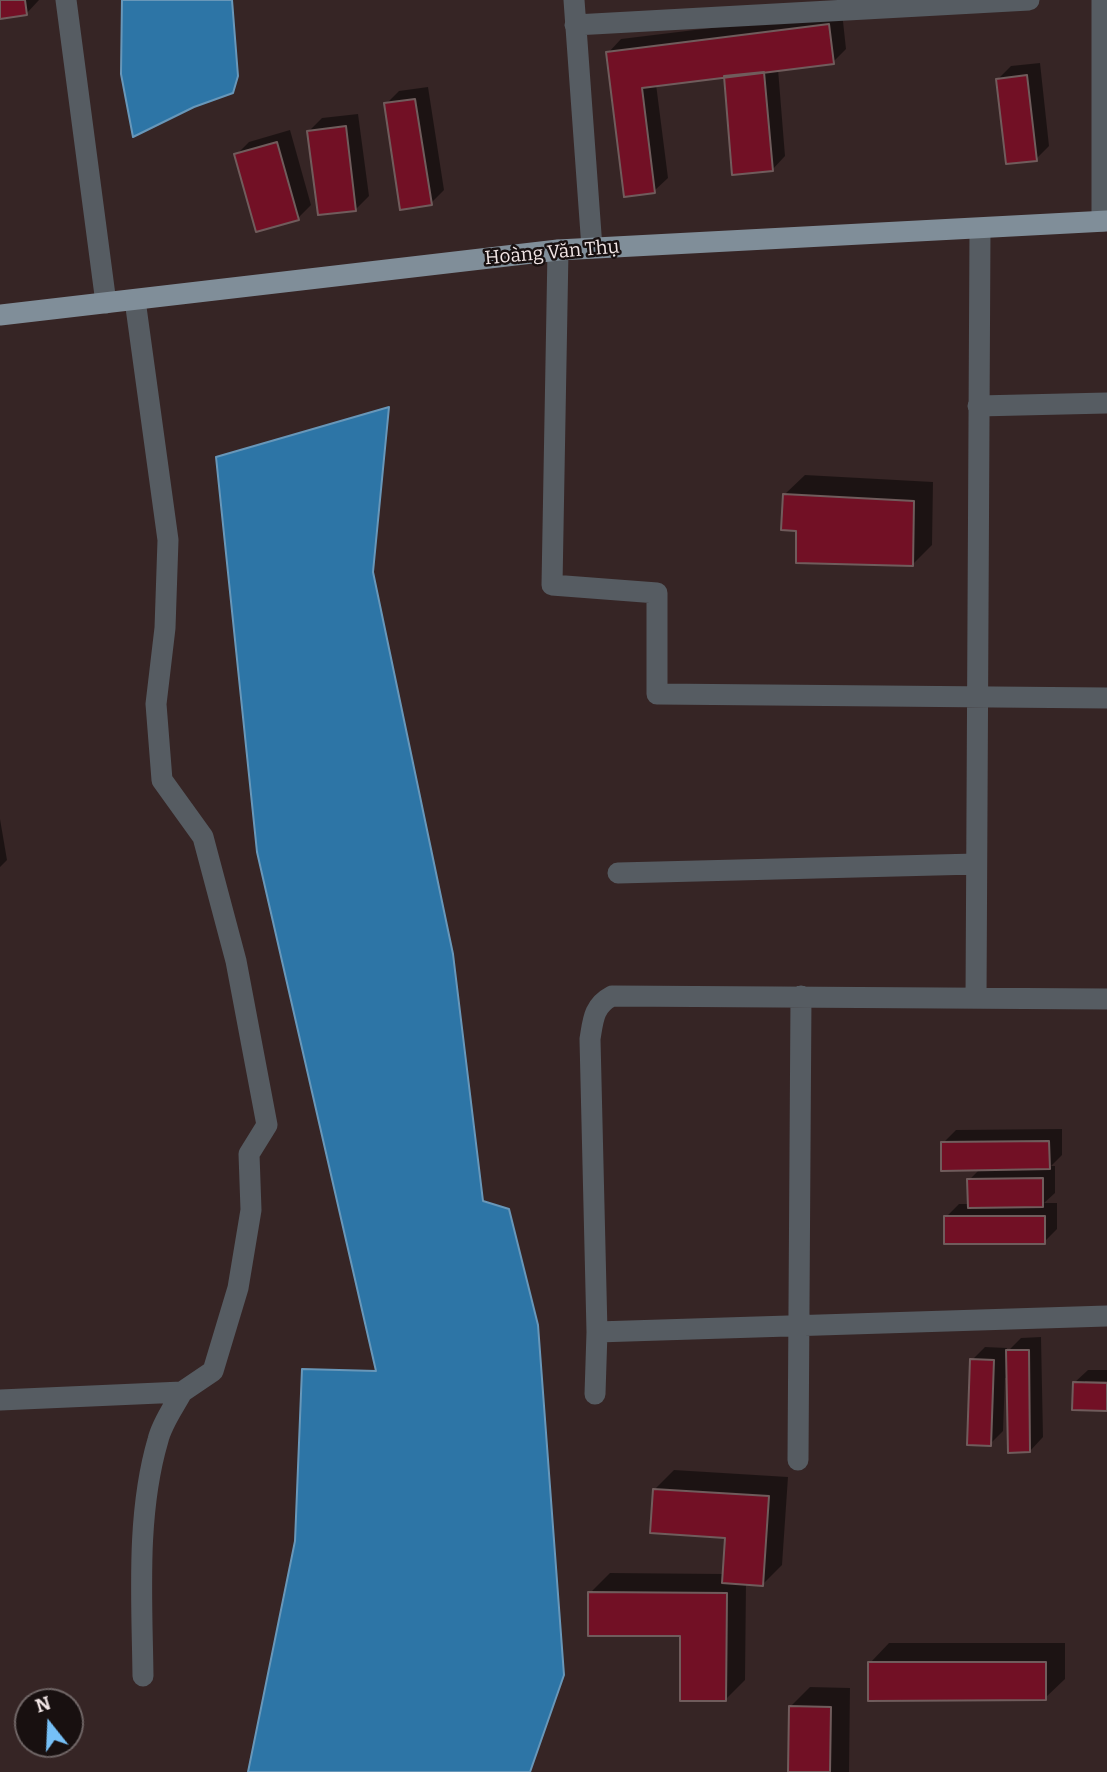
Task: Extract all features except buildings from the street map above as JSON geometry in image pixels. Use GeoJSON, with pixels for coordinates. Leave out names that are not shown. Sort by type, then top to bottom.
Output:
{"type":"FeatureCollection","features":[{"type":"Feature","properties":{"kind":"main road","name":"Hoàng Văn Thụ"},"geometry":{"type":"LineString","coordinates":[[0,316],[558,250],[1105,221]]}},
{"type":"Feature","properties":{"kind":"street"},"geometry":{"type":"LineString","coordinates":[[66,0],[106,303]]}},
{"type":"Feature","properties":{"kind":"street"},"geometry":{"type":"LineString","coordinates":[[573,0],[592,248]]}},
{"type":"Feature","properties":{"kind":"street"},"geometry":{"type":"LineString","coordinates":[[575,24],[840,5],[1029,0]]}},
{"type":"Feature","properties":{"kind":"street"},"geometry":{"type":"LineString","coordinates":[[1102,0],[1105,221]]}},
{"type":"Feature","properties":{"kind":"street"},"geometry":{"type":"LineString","coordinates":[[976,998],[980,229]]}},
{"type":"Feature","properties":{"kind":"street"},"geometry":{"type":"LineString","coordinates":[[558,250],[552,585],[657,593],[657,694],[1107,698]]}},
{"type":"Feature","properties":{"kind":"street"},"geometry":{"type":"LineString","coordinates":[[135,300],[168,540],[165,628],[156,704],[162,780],[203,837],[236,961],[267,1125],[249,1154],[251,1210],[238,1288],[213,1371],[182,1392],[158,1437],[148,1486],[141,1591],[143,1676]]}},
{"type":"Feature","properties":{"kind":"street"},"geometry":{"type":"LineString","coordinates":[[978,406],[1107,403]]}},
{"type":"Feature","properties":{"kind":"street"},"geometry":{"type":"LineString","coordinates":[[618,873],[976,864]]}},
{"type":"Feature","properties":{"kind":"street"},"geometry":{"type":"LineString","coordinates":[[595,1394],[597,1332],[590,1040],[596,1008],[612,996],[1107,999]]}},
{"type":"Feature","properties":{"kind":"street"},"geometry":{"type":"LineString","coordinates":[[798,1460],[802,996]]}},
{"type":"Feature","properties":{"kind":"street"},"geometry":{"type":"LineString","coordinates":[[597,1332],[1107,1316]]}},
{"type":"Feature","properties":{"kind":"street"},"geometry":{"type":"LineString","coordinates":[[0,1400],[182,1392]]}},
{"type":"Feature","properties":{"kind":"water"},"geometry":{"type":"Polygon","coordinates":[[[122,0],[232,0],[238,76],[233,93],[194,107],[133,137],[121,74],[122,0]]]}},
{"type":"Feature","properties":{"kind":"water"},"geometry":{"type":"Polygon","coordinates":[[[389,407],[373,572],[453,954],[483,1201],[509,1209],[538,1325],[564,1675],[530,1772],[248,1772],[295,1541],[302,1369],[376,1371],[257,852],[216,457],[389,407]]]}}]}
